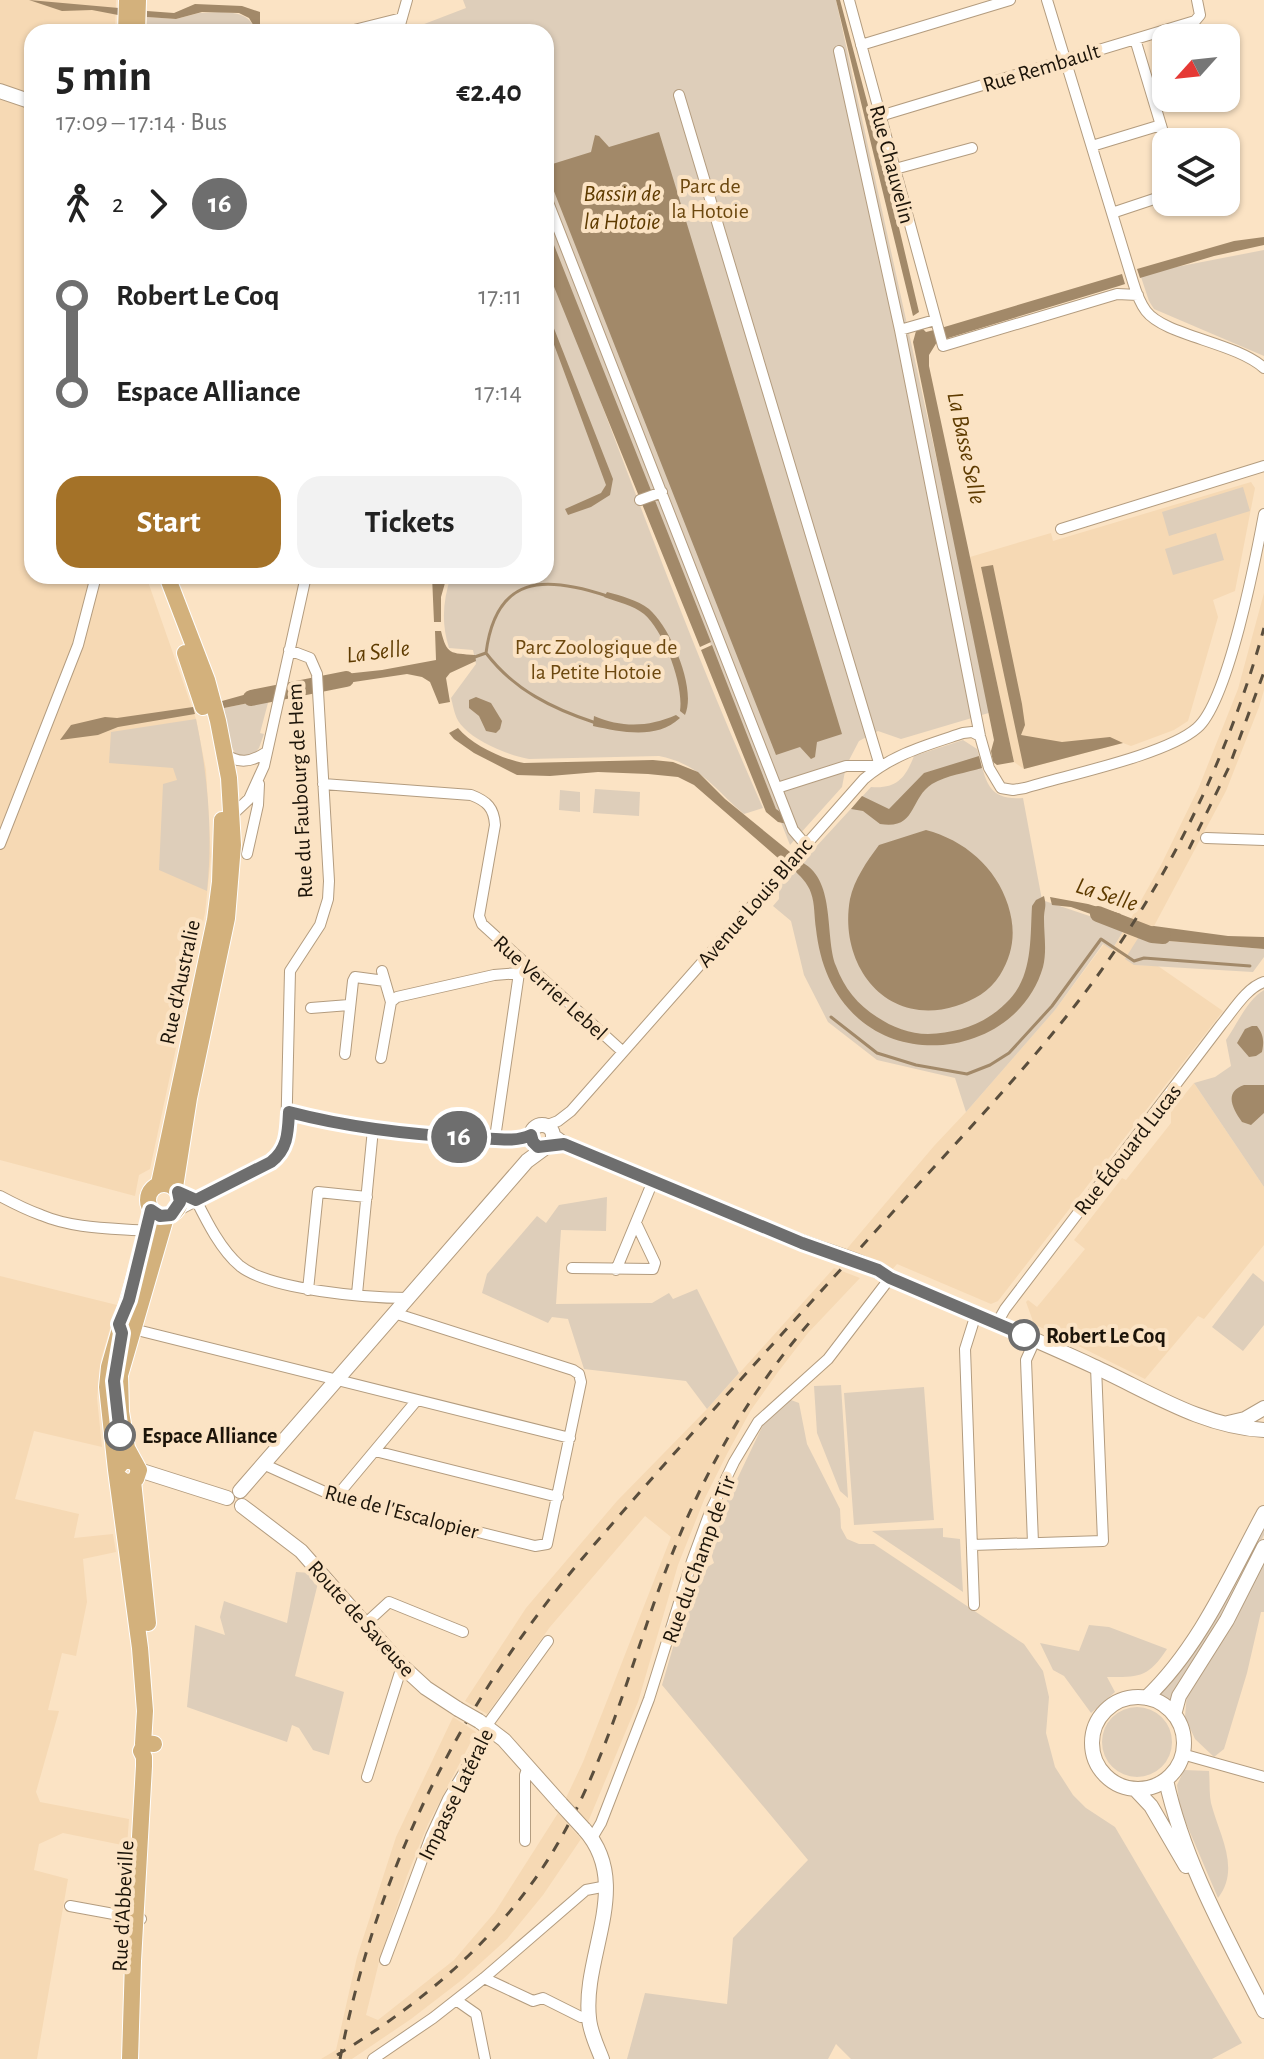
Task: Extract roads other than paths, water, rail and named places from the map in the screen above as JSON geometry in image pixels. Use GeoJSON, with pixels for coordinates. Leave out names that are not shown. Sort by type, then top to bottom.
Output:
{"type":"FeatureCollection","features":[{"type":"Feature","properties":{"kind":"main road"},"geometry":{"type":"LineString","coordinates":[[126,24],[127,0]]}},
{"type":"Feature","properties":{"kind":"main road"},"geometry":{"type":"LineString","coordinates":[[137,24],[138,0]]}},
{"type":"Feature","properties":{"kind":"main road"},"geometry":{"type":"LineString","coordinates":[[0,91],[24,99]]}},
{"type":"Feature","properties":{"kind":"main road"},"geometry":{"type":"LineString","coordinates":[[159,584],[198,690],[224,782]]}},
{"type":"Feature","properties":{"kind":"main road"},"geometry":{"type":"LineString","coordinates":[[170,584],[207,680],[225,754],[224,782]]}},
{"type":"Feature","properties":{"kind":"main road","name":"Rue d'Australie"},"geometry":{"type":"LineString","coordinates":[[171,1188],[227,918],[233,864],[233,814],[224,782]]}},
{"type":"Feature","properties":{"kind":"main road","name":"Rue d'Australie"},"geometry":{"type":"LineString","coordinates":[[171,1188],[215,920],[224,782]]}},
{"type":"Feature","properties":{"kind":"main road"},"geometry":{"type":"LineString","coordinates":[[548,1136],[857,1269],[890,1278],[997,1323],[1173,1404],[1234,1427],[1264,1430]]}},
{"type":"Feature","properties":{"kind":"main road","name":"Avenue Louis Blanc"},"geometry":{"type":"LineString","coordinates":[[236,1498],[548,1136]]}},
{"type":"Feature","properties":{"kind":"main road"},"geometry":{"type":"LineString","coordinates":[[127,1472],[107,1387],[109,1367],[148,1231],[164,1213],[180,1202],[171,1188],[152,1189],[148,1197],[164,1213]]}},
{"type":"Feature","properties":{"kind":"main road"},"geometry":{"type":"LineString","coordinates":[[127,1472],[120,1386],[123,1361],[164,1213]]}},
{"type":"Feature","properties":{"kind":"main road"},"geometry":{"type":"LineString","coordinates":[[1222,1423],[1245,1419],[1264,1408]]}},
{"type":"Feature","properties":{"kind":"main road","name":"Route de Saveuse"},"geometry":{"type":"LineString","coordinates":[[127,1472],[236,1498],[301,1551],[402,1666],[426,1688],[504,1740],[588,1833],[606,1869],[607,1886],[589,1993],[589,2017],[602,2059]]}},
{"type":"Feature","properties":{"kind":"main road","name":"Rue d'Abbeville"},"geometry":{"type":"LineString","coordinates":[[127,1472],[150,1644],[149,1750],[130,2059]]}},
{"type":"Feature","properties":{"kind":"main road"},"geometry":{"type":"LineString","coordinates":[[1146,1698],[1161,1684],[1211,1612],[1264,1513]]}},
{"type":"Feature","properties":{"kind":"main road"},"geometry":{"type":"LineString","coordinates":[[1174,1715],[1179,1696],[1227,1620],[1264,1547]]}},
{"type":"Feature","properties":{"kind":"main road"},"geometry":{"type":"LineString","coordinates":[[1146,1698],[1166,1707],[1174,1715],[1184,1740],[1176,1768],[1166,1780],[1146,1789],[1120,1786],[1098,1766],[1092,1737],[1105,1711],[1117,1702],[1146,1698]]}},
{"type":"Feature","properties":{"kind":"main road"},"geometry":{"type":"LineString","coordinates":[[1166,1780],[1175,1815],[1213,1911]]}},
{"type":"Feature","properties":{"kind":"main road"},"geometry":{"type":"LineString","coordinates":[[1135,1789],[1151,1806],[1213,1911],[1264,2011]]}},
{"type":"Feature","properties":{"kind":"main road","name":"Rue d'Abbeville"},"geometry":{"type":"LineString","coordinates":[[139,1918],[139,2059]]}},
{"type":"Feature","properties":{"kind":"street"},"geometry":{"type":"LineString","coordinates":[[400,24],[407,0]]}},
{"type":"Feature","properties":{"kind":"street","name":"Rue Chauvelin"},"geometry":{"type":"LineString","coordinates":[[849,0],[943,346],[1117,294],[1138,295]]}},
{"type":"Feature","properties":{"kind":"street"},"geometry":{"type":"LineString","coordinates":[[861,45],[1010,0]]}},
{"type":"Feature","properties":{"kind":"street"},"geometry":{"type":"LineString","coordinates":[[1047,0],[1138,295],[1154,318],[1247,355],[1264,368]]}},
{"type":"Feature","properties":{"kind":"street","name":"Rue Rembault"},"geometry":{"type":"LineString","coordinates":[[880,116],[1195,21],[1200,15],[1197,0]]}},
{"type":"Feature","properties":{"kind":"street"},"geometry":{"type":"LineString","coordinates":[[378,24],[402,18]]}},
{"type":"Feature","properties":{"kind":"street"},"geometry":{"type":"LineString","coordinates":[[1135,39],[1162,128]]}},
{"type":"Feature","properties":{"kind":"street"},"geometry":{"type":"LineString","coordinates":[[839,51],[900,330],[980,736],[989,768],[1001,788],[1025,788],[1137,755],[1178,741],[1202,723],[1213,706],[1234,641],[1264,514]]}},
{"type":"Feature","properties":{"kind":"street"},"geometry":{"type":"LineString","coordinates":[[679,95],[880,766],[846,766],[777,788]]}},
{"type":"Feature","properties":{"kind":"street"},"geometry":{"type":"LineString","coordinates":[[1092,146],[1161,125]]}},
{"type":"Feature","properties":{"kind":"street"},"geometry":{"type":"LineString","coordinates":[[895,169],[972,148]]}},
{"type":"Feature","properties":{"kind":"street"},"geometry":{"type":"LineString","coordinates":[[1112,213],[1152,200]]}},
{"type":"Feature","properties":{"kind":"street"},"geometry":{"type":"LineString","coordinates":[[554,218],[657,493],[793,830],[805,844]]}},
{"type":"Feature","properties":{"kind":"street"},"geometry":{"type":"LineString","coordinates":[[900,330],[936,324]]}},
{"type":"Feature","properties":{"kind":"street"},"geometry":{"type":"LineString","coordinates":[[1061,529],[1264,466]]}},
{"type":"Feature","properties":{"kind":"street"},"geometry":{"type":"LineString","coordinates":[[640,500],[657,493]]}},
{"type":"Feature","properties":{"kind":"street"},"geometry":{"type":"LineString","coordinates":[[0,844],[78,645],[95,584]]}},
{"type":"Feature","properties":{"kind":"street"},"geometry":{"type":"LineString","coordinates":[[247,854],[265,753],[304,584]]}},
{"type":"Feature","properties":{"kind":"street","name":"Rue du Faubourg de Hem"},"geometry":{"type":"LineString","coordinates":[[164,1213],[277,1158],[286,1142],[290,971],[320,925],[328,899],[317,674],[310,658],[289,650]]}},
{"type":"Feature","properties":{"kind":"street","name":"Avenue Louis Blanc"},"geometry":{"type":"LineString","coordinates":[[548,1136],[851,792],[880,766],[910,751],[963,733],[972,732],[980,736]]}},
{"type":"Feature","properties":{"kind":"street"},"geometry":{"type":"LineString","coordinates":[[225,754],[232,759],[248,761],[265,753]]}},
{"type":"Feature","properties":{"kind":"street"},"geometry":{"type":"LineString","coordinates":[[233,814],[249,799],[260,778]]}},
{"type":"Feature","properties":{"kind":"street","name":"Rue Verrier Lebel"},"geometry":{"type":"LineString","coordinates":[[323,784],[471,795],[489,805],[495,825],[479,916],[488,931],[522,969],[623,1052]]}},
{"type":"Feature","properties":{"kind":"street"},"geometry":{"type":"LineString","coordinates":[[1206,838],[1264,840]]}},
{"type":"Feature","properties":{"kind":"street"},"geometry":{"type":"LineString","coordinates":[[391,1002],[404,994],[522,969],[495,1138]]}},
{"type":"Feature","properties":{"kind":"street"},"geometry":{"type":"LineString","coordinates":[[345,1054],[355,977],[383,976],[391,1002],[381,1058]]}},
{"type":"Feature","properties":{"kind":"street","name":"Rue Édouard Lucas"},"geometry":{"type":"LineString","coordinates":[[997,1323],[1221,1025],[1245,995],[1264,982]]}},
{"type":"Feature","properties":{"kind":"street"},"geometry":{"type":"LineString","coordinates":[[311,1008],[349,1005]]}},
{"type":"Feature","properties":{"kind":"street"},"geometry":{"type":"LineString","coordinates":[[289,1112],[420,1136],[523,1139],[548,1136]]}},
{"type":"Feature","properties":{"kind":"street"},"geometry":{"type":"LineString","coordinates":[[357,1294],[373,1129]]}},
{"type":"Feature","properties":{"kind":"street"},"geometry":{"type":"LineString","coordinates":[[616,1270],[653,1181]]}},
{"type":"Feature","properties":{"kind":"street"},"geometry":{"type":"LineString","coordinates":[[171,1188],[196,1200],[209,1225],[243,1268],[308,1290],[408,1298]]}},
{"type":"Feature","properties":{"kind":"street"},"geometry":{"type":"LineString","coordinates":[[308,1290],[318,1192],[367,1197]]}},
{"type":"Feature","properties":{"kind":"street"},"geometry":{"type":"LineString","coordinates":[[0,1196],[42,1216],[61,1221],[92,1227],[148,1231]]}},
{"type":"Feature","properties":{"kind":"street"},"geometry":{"type":"LineString","coordinates":[[572,1268],[653,1269],[655,1266],[636,1223]]}},
{"type":"Feature","properties":{"kind":"street","name":"Rue du Champ de Tir"},"geometry":{"type":"LineString","coordinates":[[588,1833],[601,1823],[645,1712],[692,1561],[710,1512],[734,1462],[758,1422],[820,1367],[890,1278]]}},
{"type":"Feature","properties":{"kind":"street"},"geometry":{"type":"LineString","coordinates":[[375,1451],[558,1497],[581,1382],[579,1374],[573,1370],[394,1313]]}},
{"type":"Feature","properties":{"kind":"street"},"geometry":{"type":"LineString","coordinates":[[974,1605],[965,1349],[976,1314]]}},
{"type":"Feature","properties":{"kind":"street"},"geometry":{"type":"LineString","coordinates":[[133,1329],[570,1438]]}},
{"type":"Feature","properties":{"kind":"street"},"geometry":{"type":"LineString","coordinates":[[1033,1543],[1026,1360],[1035,1340]]}},
{"type":"Feature","properties":{"kind":"street"},"geometry":{"type":"LineString","coordinates":[[972,1545],[1103,1541],[1096,1367]]}},
{"type":"Feature","properties":{"kind":"street"},"geometry":{"type":"LineString","coordinates":[[336,1497],[417,1400]]}},
{"type":"Feature","properties":{"kind":"street","name":"Rue de l'Escalopier"},"geometry":{"type":"LineString","coordinates":[[263,1464],[336,1497],[535,1546],[545,1545],[549,1541],[558,1497]]}},
{"type":"Feature","properties":{"kind":"street"},"geometry":{"type":"LineString","coordinates":[[365,1624],[389,1602],[463,1632]]}},
{"type":"Feature","properties":{"kind":"street","name":"Impasse Latérale"},"geometry":{"type":"LineString","coordinates":[[385,1960],[431,1836],[448,1799],[485,1737],[483,1724],[548,1641]]}},
{"type":"Feature","properties":{"kind":"street"},"geometry":{"type":"LineString","coordinates":[[367,1777],[402,1666]]}},
{"type":"Feature","properties":{"kind":"street"},"geometry":{"type":"LineString","coordinates":[[1182,1754],[1264,1777]]}},
{"type":"Feature","properties":{"kind":"street"},"geometry":{"type":"LineString","coordinates":[[525,1841],[525,1775],[528,1766]]}},
{"type":"Feature","properties":{"kind":"street"},"geometry":{"type":"LineString","coordinates":[[373,2059],[484,1978],[586,1890],[607,1886]]}},
{"type":"Feature","properties":{"kind":"street"},"geometry":{"type":"LineString","coordinates":[[70,1906],[139,1918]]}},
{"type":"Feature","properties":{"kind":"street"},"geometry":{"type":"LineString","coordinates":[[484,1978],[533,2001],[543,1998],[581,2017],[589,2017]]}},
{"type":"Feature","properties":{"kind":"street"},"geometry":{"type":"LineString","coordinates":[[456,2000],[476,2014],[485,2059]]}},
{"type":"Feature","properties":{"kind":"water"},"geometry":{"type":"Polygon","coordinates":[[[29,0],[119,8],[118,15],[92,10],[62,11],[29,0]]]}},
{"type":"Feature","properties":{"kind":"water"},"geometry":{"type":"Polygon","coordinates":[[[836,0],[840,0],[886,173],[919,312],[913,316],[836,0]]]}},
{"type":"Feature","properties":{"kind":"water"},"geometry":{"type":"Polygon","coordinates":[[[195,4],[242,6],[260,12],[260,24],[253,24],[249,18],[239,13],[202,12],[176,19],[147,17],[147,11],[174,13],[195,4]]]}},
{"type":"Feature","properties":{"kind":"water","name":"Bassin de la Hotoie"},"geometry":{"type":"Polygon","coordinates":[[[659,132],[842,734],[817,742],[815,757],[811,759],[800,747],[776,755],[554,191],[554,164],[591,152],[595,135],[609,147],[659,132]]]}},
{"type":"Feature","properties":{"kind":"water"},"geometry":{"type":"Polygon","coordinates":[[[1264,237],[1264,245],[1140,278],[1137,269],[1234,241],[1264,237]]]}},
{"type":"Feature","properties":{"kind":"water"},"geometry":{"type":"Polygon","coordinates":[[[554,245],[711,642],[700,647],[554,287],[554,245]]]}},
{"type":"Feature","properties":{"kind":"water"},"geometry":{"type":"Polygon","coordinates":[[[1122,274],[1125,284],[945,339],[941,328],[1122,274]]]}},
{"type":"Feature","properties":{"kind":"water"},"geometry":{"type":"Polygon","coordinates":[[[554,328],[613,479],[610,495],[591,507],[568,515],[565,509],[601,493],[606,485],[554,345],[554,328]]]}},
{"type":"Feature","properties":{"kind":"water"},"geometry":{"type":"Polygon","coordinates":[[[923,329],[926,332],[934,330],[937,342],[929,355],[929,366],[1014,762],[997,765],[993,762],[991,751],[994,740],[913,342],[916,331],[923,329]]]}},
{"type":"Feature","properties":{"kind":"water"},"geometry":{"type":"Polygon","coordinates":[[[993,565],[1022,704],[1025,725],[1021,735],[1062,742],[1110,737],[1123,743],[1024,769],[981,567],[993,565]]]}},
{"type":"Feature","properties":{"kind":"water"},"geometry":{"type":"Polygon","coordinates":[[[432,584],[445,584],[441,597],[441,622],[434,622],[432,584]]]}},
{"type":"Feature","properties":{"kind":"water"},"geometry":{"type":"Polygon","coordinates":[[[607,592],[649,609],[665,629],[684,674],[688,703],[685,715],[680,711],[676,673],[659,633],[640,611],[604,597],[607,592]]]}},
{"type":"Feature","properties":{"kind":"water"},"geometry":{"type":"Polygon","coordinates":[[[435,631],[441,631],[445,645],[451,651],[475,655],[476,661],[446,678],[450,702],[439,704],[430,682],[407,674],[327,686],[326,676],[436,660],[435,631]]]}},
{"type":"Feature","properties":{"kind":"water"},"geometry":{"type":"Polygon","coordinates":[[[712,645],[776,809],[782,813],[787,824],[778,822],[766,812],[701,650],[712,645]]]}},
{"type":"Feature","properties":{"kind":"water"},"geometry":{"type":"Polygon","coordinates":[[[272,687],[269,699],[224,708],[222,701],[272,687]]]}},
{"type":"Feature","properties":{"kind":"water"},"geometry":{"type":"Polygon","coordinates":[[[476,697],[491,703],[502,721],[496,733],[486,731],[479,716],[469,708],[469,700],[476,697]]]}},
{"type":"Feature","properties":{"kind":"water"},"geometry":{"type":"Polygon","coordinates":[[[193,707],[195,714],[60,740],[71,725],[105,717],[193,707]]]}},
{"type":"Feature","properties":{"kind":"water"},"geometry":{"type":"Polygon","coordinates":[[[676,715],[680,718],[671,725],[650,732],[627,732],[593,726],[594,716],[615,723],[635,724],[656,722],[676,715]]]}},
{"type":"Feature","properties":{"kind":"water"},"geometry":{"type":"Polygon","coordinates":[[[458,728],[488,750],[524,763],[673,762],[698,772],[725,799],[790,852],[783,860],[778,858],[694,785],[678,777],[598,772],[517,775],[454,739],[449,733],[458,728]]]}},
{"type":"Feature","properties":{"kind":"water"},"geometry":{"type":"Polygon","coordinates":[[[979,756],[982,768],[932,784],[907,818],[900,822],[880,824],[863,811],[851,809],[862,796],[889,809],[924,773],[979,756]]]}},
{"type":"Feature","properties":{"kind":"water"},"geometry":{"type":"Polygon","coordinates":[[[926,830],[965,848],[987,867],[1003,891],[1013,932],[1008,958],[991,986],[963,1004],[931,1010],[908,1008],[872,986],[860,968],[852,947],[848,923],[855,885],[879,845],[926,830]]]}},
{"type":"Feature","properties":{"kind":"water"},"geometry":{"type":"Polygon","coordinates":[[[799,861],[811,869],[824,893],[833,953],[843,982],[858,1001],[883,1021],[901,1029],[928,1034],[960,1029],[989,1017],[1006,1003],[1021,982],[1030,945],[1032,906],[1044,896],[1044,961],[1031,993],[1013,1015],[991,1031],[965,1041],[937,1045],[910,1043],[883,1035],[850,1010],[829,978],[818,942],[811,893],[793,869],[799,861]]]}},
{"type":"Feature","properties":{"kind":"water"},"geometry":{"type":"Polygon","coordinates":[[[1050,897],[1121,914],[1116,923],[1071,907],[1052,905],[1050,897]]]}},
{"type":"Feature","properties":{"kind":"water"},"geometry":{"type":"Polygon","coordinates":[[[1145,927],[1228,936],[1264,937],[1264,949],[1145,939],[1140,935],[1145,927]]]}},
{"type":"Feature","properties":{"kind":"water"},"geometry":{"type":"Polygon","coordinates":[[[1252,1026],[1259,1029],[1263,1045],[1262,1052],[1249,1057],[1237,1043],[1245,1029],[1252,1026]]]}},
{"type":"Feature","properties":{"kind":"water"},"geometry":{"type":"Polygon","coordinates":[[[1244,1085],[1264,1085],[1264,1113],[1251,1125],[1242,1122],[1232,1101],[1234,1092],[1244,1085]]]}},
{"type":"Feature","properties":{"kind":"waterway"},"geometry":{"type":"LineString","coordinates":[[472,658],[486,653],[491,627],[500,608],[512,595],[527,587],[563,585],[607,596]]}},
{"type":"Feature","properties":{"kind":"waterway"},"geometry":{"type":"LineString","coordinates":[[486,653],[509,678],[535,697],[596,723]]}},
{"type":"Feature","properties":{"kind":"waterway","name":"La Selle"},"geometry":{"type":"LineString","coordinates":[[251,698],[346,679]]}},
{"type":"Feature","properties":{"kind":"waterway","name":"La Selle"},"geometry":{"type":"LineString","coordinates":[[1098,914],[1152,935],[1163,936]]}},
{"type":"Feature","properties":{"kind":"waterway"},"geometry":{"type":"LineString","coordinates":[[831,1017],[877,1053],[916,1065],[967,1074],[1009,1053],[1052,1006],[1101,939],[1134,961],[1144,958],[1250,966]]}},
{"type":"Feature","properties":{"kind":"railway"},"geometry":{"type":"LineString","coordinates":[[340,2059],[356,1989],[400,1857],[428,1794],[496,1674],[581,1560],[998,1097],[1098,975],[1151,894],[1196,809],[1234,720],[1264,628]]}},
{"type":"Feature","properties":{"kind":"railway"},"geometry":{"type":"LineString","coordinates":[[1189,849],[1229,767],[1264,672]]}},
{"type":"Feature","properties":{"kind":"railway"},"geometry":{"type":"LineString","coordinates":[[337,2055],[405,2009],[468,1956],[496,1927],[546,1863],[596,1767],[676,1543],[707,1476],[743,1412],[810,1322]]}},
{"type":"Feature","properties":{"kind":"place","name":"Robert Le Coq"},"geometry":{"type":"Point","coordinates":[1024,1335]}},
{"type":"Feature","properties":{"kind":"place","name":"Espace Alliance"},"geometry":{"type":"Point","coordinates":[120,1435]}},
{"type":"Feature","properties":{"kind":"park label","name":"Parc de la Hotoie"},"geometry":{"type":"Point","coordinates":[710,198]}},
{"type":"Feature","properties":{"kind":"park label","name":"Parc Zoologique de la Petite Hotoie"},"geometry":{"type":"Point","coordinates":[596,658]}},
{"type":"Feature","properties":{"kind":"water label","name":"La Basse Selle"},"geometry":{"type":"Point","coordinates":[967,448]}}]}
